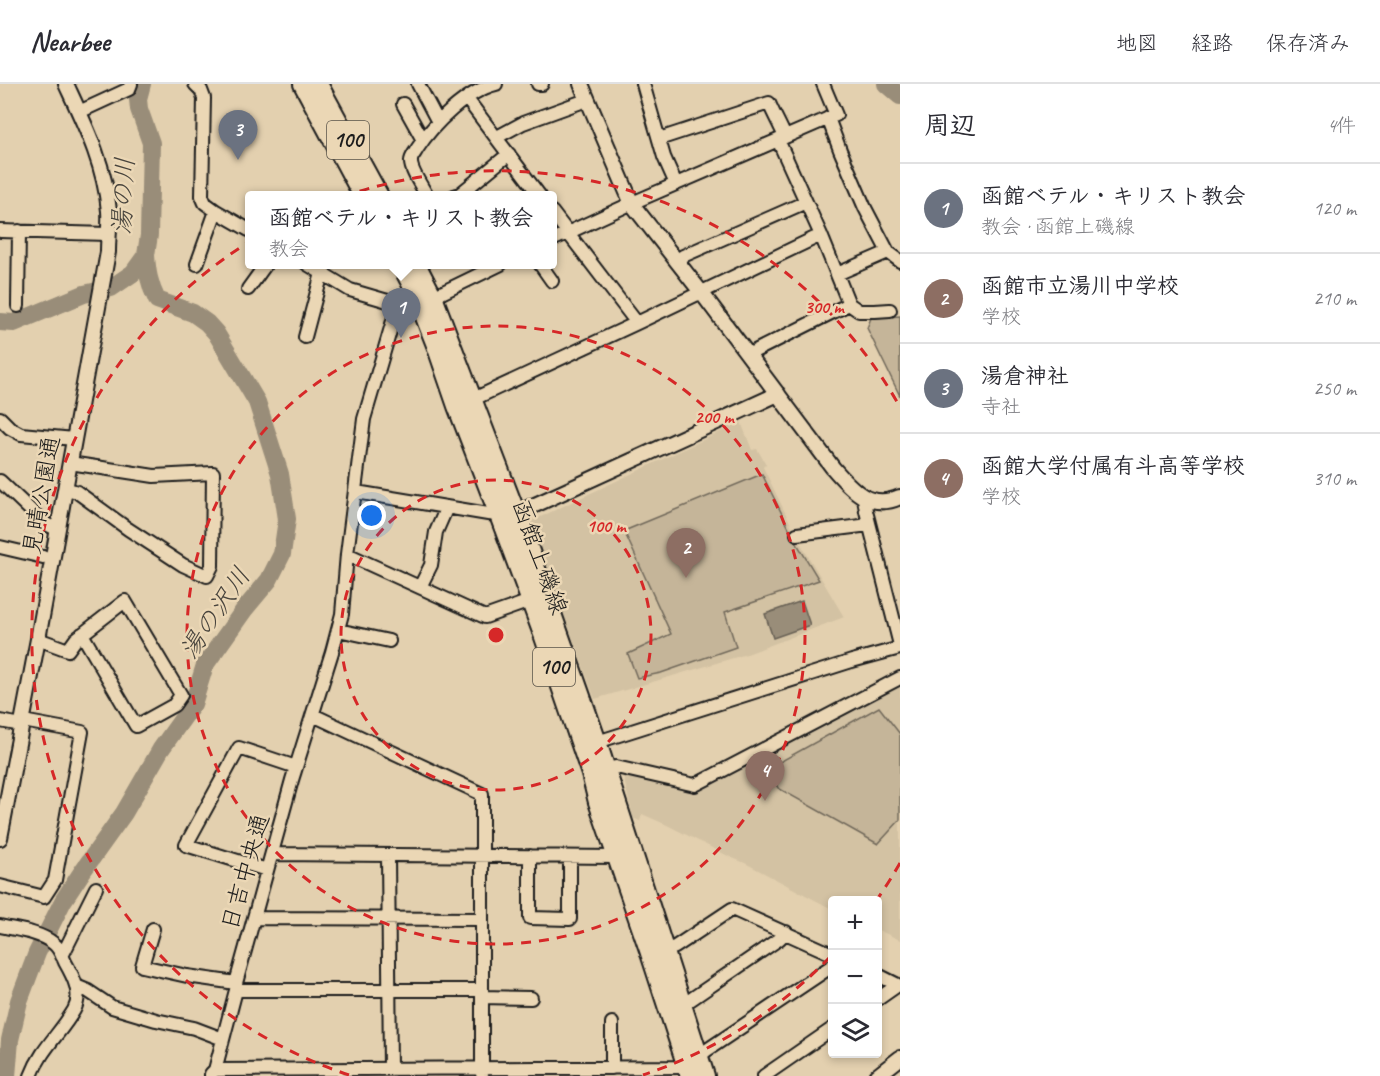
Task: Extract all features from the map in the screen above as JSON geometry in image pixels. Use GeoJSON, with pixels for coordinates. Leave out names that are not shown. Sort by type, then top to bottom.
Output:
{"type":"FeatureCollection","features":[{"type":"Feature","properties":{"kind":"main road","name":"100"},"geometry":{"type":"LineString","coordinates":[[303,84],[361,191]]}},
{"type":"Feature","properties":{"kind":"main road","name":"100"},"geometry":{"type":"LineString","coordinates":[[318,84],[377,191]]}},
{"type":"Feature","properties":{"kind":"main road","name":"函館上磯線"},"geometry":{"type":"LineString","coordinates":[[419,273],[433,297],[459,363],[464,403]]}},
{"type":"Feature","properties":{"kind":"main road","name":"函館上磯線"},"geometry":{"type":"LineString","coordinates":[[419,273],[436,345],[464,403],[597,742],[598,802],[692,1066],[705,1076]]}},
{"type":"Feature","properties":{"kind":"main road","name":"函館上磯線"},"geometry":{"type":"LineString","coordinates":[[507,513],[530,601],[598,772],[664,951],[692,1066]]}},
{"type":"Feature","properties":{"kind":"street"},"geometry":{"type":"LineString","coordinates":[[0,231],[108,234],[109,213],[106,187],[96,151],[66,84]]}},
{"type":"Feature","properties":{"kind":"street"},"geometry":{"type":"LineString","coordinates":[[79,112],[129,89],[131,84]]}},
{"type":"Feature","properties":{"kind":"street"},"geometry":{"type":"LineString","coordinates":[[195,84],[201,90],[204,98],[202,196],[205,203],[245,228]]}},
{"type":"Feature","properties":{"kind":"street"},"geometry":{"type":"LineString","coordinates":[[418,84],[438,122]]}},
{"type":"Feature","properties":{"kind":"street"},"geometry":{"type":"LineString","coordinates":[[425,191],[411,163],[413,155],[438,122],[467,99],[487,86],[496,84]]}},
{"type":"Feature","properties":{"kind":"street"},"geometry":{"type":"LineString","coordinates":[[581,84],[632,204],[833,468],[851,488],[864,498],[889,501],[900,497]]}},
{"type":"Feature","properties":{"kind":"street"},"geometry":{"type":"LineString","coordinates":[[643,84],[664,157],[676,184]]}},
{"type":"Feature","properties":{"kind":"street"},"geometry":{"type":"LineString","coordinates":[[557,238],[836,115],[823,84]]}},
{"type":"Feature","properties":{"kind":"street"},"geometry":{"type":"LineString","coordinates":[[467,99],[537,191]]}},
{"type":"Feature","properties":{"kind":"street"},"geometry":{"type":"LineString","coordinates":[[497,137],[523,123],[581,102]]}},
{"type":"Feature","properties":{"kind":"street"},"geometry":{"type":"LineString","coordinates":[[659,139],[769,103],[779,122],[782,138],[806,202],[849,304],[859,311],[890,310]]}},
{"type":"Feature","properties":{"kind":"street"},"geometry":{"type":"LineString","coordinates":[[403,104],[423,140]]}},
{"type":"Feature","properties":{"kind":"street"},"geometry":{"type":"LineString","coordinates":[[828,118],[865,208],[888,252],[900,261]]}},
{"type":"Feature","properties":{"kind":"street"},"geometry":{"type":"LineString","coordinates":[[464,191],[510,154]]}},
{"type":"Feature","properties":{"kind":"street"},"geometry":{"type":"LineString","coordinates":[[683,256],[806,202]]}},
{"type":"Feature","properties":{"kind":"street"},"geometry":{"type":"LineString","coordinates":[[197,264],[216,211]]}},
{"type":"Feature","properties":{"kind":"street"},"geometry":{"type":"LineString","coordinates":[[557,218],[637,323]]}},
{"type":"Feature","properties":{"kind":"street"},"geometry":{"type":"LineString","coordinates":[[18,306],[19,231]]}},
{"type":"Feature","properties":{"kind":"street","name":"見晴公園通"},"geometry":{"type":"LineString","coordinates":[[0,838],[39,639],[104,279],[108,234]]}},
{"type":"Feature","properties":{"kind":"street"},"geometry":{"type":"LineString","coordinates":[[464,403],[821,235]]}},
{"type":"Feature","properties":{"kind":"street"},"geometry":{"type":"LineString","coordinates":[[837,274],[888,252]]}},
{"type":"Feature","properties":{"kind":"street"},"geometry":{"type":"LineString","coordinates":[[248,289],[262,269]]}},
{"type":"Feature","properties":{"kind":"street"},"geometry":{"type":"LineString","coordinates":[[305,337],[317,269]]}},
{"type":"Feature","properties":{"kind":"street"},"geometry":{"type":"LineString","coordinates":[[318,269],[350,290],[398,304],[419,273]]}},
{"type":"Feature","properties":{"kind":"street"},"geometry":{"type":"LineString","coordinates":[[433,297],[491,269]]}},
{"type":"Feature","properties":{"kind":"street"},"geometry":{"type":"LineString","coordinates":[[544,269],[552,281]]}},
{"type":"Feature","properties":{"kind":"street","name":"日吉中央通"},"geometry":{"type":"LineString","coordinates":[[213,1073],[296,766],[324,680],[342,614],[364,419],[398,304]]}},
{"type":"Feature","properties":{"kind":"street"},"geometry":{"type":"LineString","coordinates":[[755,351],[849,304]]}},
{"type":"Feature","properties":{"kind":"street"},"geometry":{"type":"LineString","coordinates":[[356,492],[488,514],[524,510],[778,394]]}},
{"type":"Feature","properties":{"kind":"street"},"geometry":{"type":"LineString","coordinates":[[0,418],[15,432],[21,434],[74,439]]}},
{"type":"Feature","properties":{"kind":"street"},"geometry":{"type":"LineString","coordinates":[[65,488],[77,492],[183,565],[207,576],[212,566],[213,473],[154,476],[69,463]]}},
{"type":"Feature","properties":{"kind":"street"},"geometry":{"type":"LineString","coordinates":[[0,480],[44,523],[58,530]]}},
{"type":"Feature","properties":{"kind":"street"},"geometry":{"type":"LineString","coordinates":[[597,742],[900,646],[864,498]]}},
{"type":"Feature","properties":{"kind":"street"},"geometry":{"type":"LineString","coordinates":[[420,587],[431,565],[436,532],[447,507]]}},
{"type":"Feature","properties":{"kind":"street"},"geometry":{"type":"LineString","coordinates":[[797,534],[869,525]]}},
{"type":"Feature","properties":{"kind":"street"},"geometry":{"type":"LineString","coordinates":[[0,548],[43,557]]}},
{"type":"Feature","properties":{"kind":"street"},"geometry":{"type":"LineString","coordinates":[[348,554],[484,617],[530,601]]}},
{"type":"Feature","properties":{"kind":"street"},"geometry":{"type":"LineString","coordinates":[[39,639],[68,650],[76,639],[82,634],[124,601],[181,695],[174,705],[136,726],[82,634]]}},
{"type":"Feature","properties":{"kind":"street"},"geometry":{"type":"LineString","coordinates":[[338,630],[389,641]]}},
{"type":"Feature","properties":{"kind":"street"},"geometry":{"type":"LineString","coordinates":[[598,772],[616,767],[694,785],[900,678]]}},
{"type":"Feature","properties":{"kind":"street"},"geometry":{"type":"LineString","coordinates":[[313,714],[482,794],[482,1072]]}},
{"type":"Feature","properties":{"kind":"street"},"geometry":{"type":"LineString","coordinates":[[0,721],[82,732],[55,880],[44,897],[0,886]]}},
{"type":"Feature","properties":{"kind":"street"},"geometry":{"type":"LineString","coordinates":[[267,870],[186,845],[240,748],[296,766]]}},
{"type":"Feature","properties":{"kind":"street"},"geometry":{"type":"LineString","coordinates":[[272,854],[618,857]]}},
{"type":"Feature","properties":{"kind":"street"},"geometry":{"type":"LineString","coordinates":[[388,855],[390,1069]]}},
{"type":"Feature","properties":{"kind":"street"},"geometry":{"type":"LineString","coordinates":[[530,856],[530,918],[570,919],[570,857]]}},
{"type":"Feature","properties":{"kind":"street"},"geometry":{"type":"LineString","coordinates":[[62,956],[96,888]]}},
{"type":"Feature","properties":{"kind":"street"},"geometry":{"type":"LineString","coordinates":[[664,951],[675,947],[732,909],[828,952]]}},
{"type":"Feature","properties":{"kind":"street"},"geometry":{"type":"LineString","coordinates":[[254,918],[482,919]]}},
{"type":"Feature","properties":{"kind":"street"},"geometry":{"type":"LineString","coordinates":[[0,926],[40,936],[52,942],[62,956],[76,986],[78,996],[74,1010],[36,1062],[32,1076]]}},
{"type":"Feature","properties":{"kind":"street"},"geometry":{"type":"LineString","coordinates":[[153,928],[142,966],[236,986],[390,989],[482,993],[531,998]]}},
{"type":"Feature","properties":{"kind":"street"},"geometry":{"type":"LineString","coordinates":[[690,1000],[786,932]]}},
{"type":"Feature","properties":{"kind":"street"},"geometry":{"type":"LineString","coordinates":[[213,1073],[390,1069],[586,1072],[612,1068],[692,1066],[828,969]]}},
{"type":"Feature","properties":{"kind":"street"},"geometry":{"type":"LineString","coordinates":[[882,977],[898,985],[882,996]]}},
{"type":"Feature","properties":{"kind":"street"},"geometry":{"type":"LineString","coordinates":[[76,986],[112,1007],[223,1039]]}},
{"type":"Feature","properties":{"kind":"street"},"geometry":{"type":"LineString","coordinates":[[612,1023],[612,1068]]}},
{"type":"Feature","properties":{"kind":"street"},"geometry":{"type":"LineString","coordinates":[[764,1076],[828,1032]]}},
{"type":"Feature","properties":{"kind":"street"},"geometry":{"type":"LineString","coordinates":[[883,1074],[900,1058]]}},
{"type":"Feature","properties":{"kind":"shaded area"},"geometry":{"type":"Polygon","coordinates":[[[900,316],[900,396],[867,328],[871,318],[900,316]]]}},
{"type":"Feature","properties":{"kind":"shaded area"},"geometry":{"type":"Polygon","coordinates":[[[741,422],[752,450],[757,449],[766,464],[763,467],[798,539],[844,617],[750,653],[595,699],[531,526],[532,521],[741,422]]]}},
{"type":"Feature","properties":{"kind":"shaded area"},"geometry":{"type":"Polygon","coordinates":[[[762,474],[796,542],[819,580],[725,612],[736,647],[661,673],[637,678],[628,654],[671,634],[624,531],[762,474]]]}},
{"type":"Feature","properties":{"kind":"shaded area"},"geometry":{"type":"Polygon","coordinates":[[[802,601],[810,625],[773,638],[765,614],[802,601]]]}},
{"type":"Feature","properties":{"kind":"shaded area"},"geometry":{"type":"Polygon","coordinates":[[[900,683],[900,940],[882,932],[882,896],[828,896],[828,907],[667,825],[642,814],[640,821],[633,818],[622,771],[694,788],[900,683]]]}},
{"type":"Feature","properties":{"kind":"shaded area"},"geometry":{"type":"Polygon","coordinates":[[[879,707],[900,734],[900,820],[878,844],[778,788],[767,769],[879,707]]]}},
{"type":"Feature","properties":{"kind":"waterway","name":"湯の川"},"geometry":{"type":"LineString","coordinates":[[0,322],[14,323],[84,294],[111,288],[133,273],[146,255],[149,235],[151,143],[139,109],[138,99],[142,84]]}},
{"type":"Feature","properties":{"kind":"waterway"},"geometry":{"type":"LineString","coordinates":[[886,84],[900,96]]}},
{"type":"Feature","properties":{"kind":"waterway","name":"湯の沢川"},"geometry":{"type":"LineString","coordinates":[[7,1076],[10,1040],[19,1001],[37,953],[63,901],[124,813],[161,749],[193,704],[205,665],[244,610],[269,580],[282,554],[287,519],[280,474],[257,402],[216,333],[207,323],[193,313],[157,300],[149,278],[146,255]]}},
{"type":"Feature","properties":{"kind":"place","name":"湯倉神社"},"geometry":{"type":"Point","coordinates":[238,160]}},
{"type":"Feature","properties":{"kind":"place","name":"函館ベテル・キリスト教会"},"geometry":{"type":"Point","coordinates":[401,338]}},
{"type":"Feature","properties":{"kind":"place","name":"函館市立湯川中学校"},"geometry":{"type":"Point","coordinates":[686,578]}},
{"type":"Feature","properties":{"kind":"place","name":"函館大学付属有斗高等学校"},"geometry":{"type":"Point","coordinates":[765,801]}}]}
